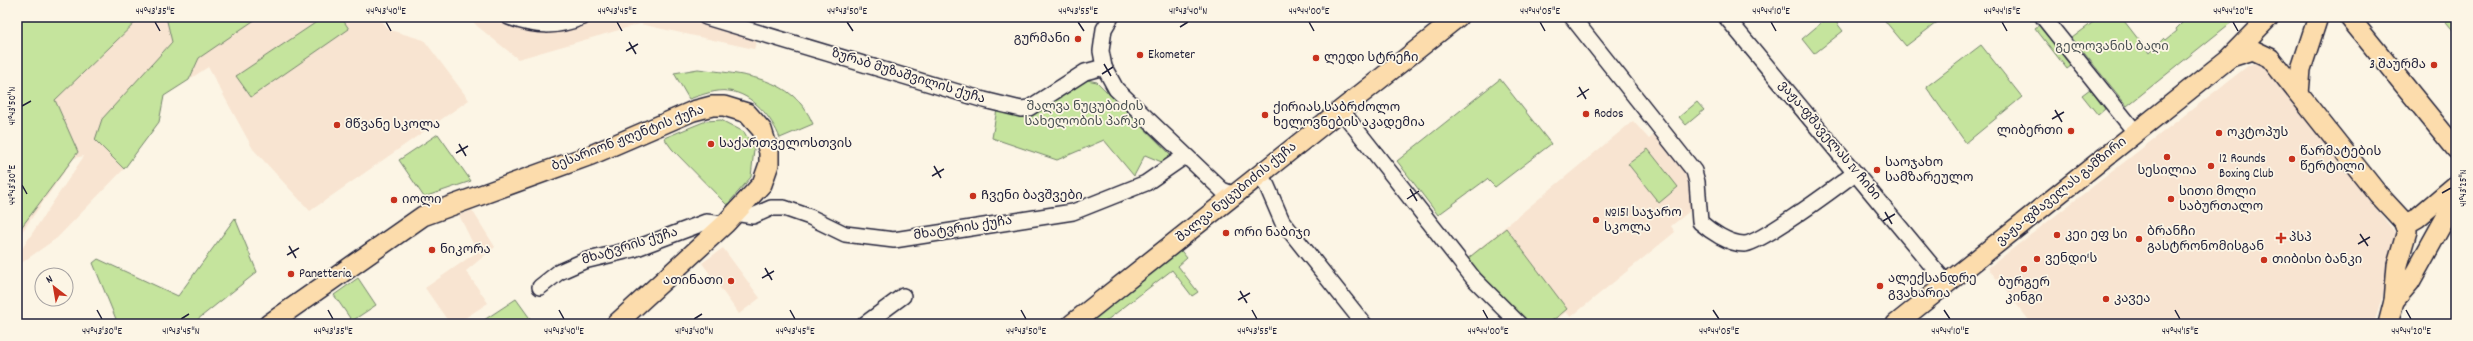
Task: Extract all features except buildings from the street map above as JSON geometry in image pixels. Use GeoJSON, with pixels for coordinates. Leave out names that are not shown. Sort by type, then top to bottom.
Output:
{"type":"FeatureCollection","features":[{"type":"Feature","properties":{"kind":"main road","name":"შალვა ნუცუბიძის ქუჩა"},"geometry":{"type":"LineString","coordinates":[[1072,324],[1458,17]]}},
{"type":"Feature","properties":{"kind":"main road","name":"ვაჟა-ფშაველას გამზირი"},"geometry":{"type":"LineString","coordinates":[[1896,324],[2228,59],[2269,17]]}},
{"type":"Feature","properties":{"kind":"main road"},"geometry":{"type":"LineString","coordinates":[[2298,94],[2301,69],[2318,17]]}},
{"type":"Feature","properties":{"kind":"main road"},"geometry":{"type":"LineString","coordinates":[[2349,17],[2456,149]]}},
{"type":"Feature","properties":{"kind":"main road","name":"ვაჟა-ფშაველას გამზირი"},"geometry":{"type":"LineString","coordinates":[[2228,59],[2253,50],[2262,52],[2270,58],[2378,194],[2403,221]]}},
{"type":"Feature","properties":{"kind":"main road","name":"ბესარიონ ჟღენტის ქუჩა"},"geometry":{"type":"LineString","coordinates":[[269,324],[423,216],[591,155],[693,112],[712,106],[736,108],[746,113],[762,130],[769,152],[769,164],[762,184],[730,218],[616,324]]}},
{"type":"Feature","properties":{"kind":"main road"},"geometry":{"type":"LineString","coordinates":[[2403,221],[2410,222],[2417,218],[2456,185]]}},
{"type":"Feature","properties":{"kind":"main road"},"geometry":{"type":"LineString","coordinates":[[2394,301],[2410,282],[2456,200]]}},
{"type":"Feature","properties":{"kind":"main road"},"geometry":{"type":"LineString","coordinates":[[2388,324],[2394,301],[2397,265],[2408,231],[2403,221]]}},
{"type":"Feature","properties":{"kind":"street"},"geometry":{"type":"LineString","coordinates":[[509,17],[526,24],[543,26],[567,23],[583,17]]}},
{"type":"Feature","properties":{"kind":"street","name":"ზურაბ მუზაშვილის ქუჩა"},"geometry":{"type":"LineString","coordinates":[[706,17],[984,100],[1021,109],[1029,108],[1049,97],[1085,72],[1104,66]]}},
{"type":"Feature","properties":{"kind":"street"},"geometry":{"type":"LineString","coordinates":[[1111,17],[1104,29],[1102,44],[1104,66],[1116,89],[1222,190],[1235,195]]}},
{"type":"Feature","properties":{"kind":"street"},"geometry":{"type":"LineString","coordinates":[[1572,17],[1694,171],[1700,222],[1733,242],[1745,244],[1767,233],[1855,172]]}},
{"type":"Feature","properties":{"kind":"street","name":"ვაჟა-ფშაველას IV ჩიხი"},"geometry":{"type":"LineString","coordinates":[[1726,17],[1947,284]]}},
{"type":"Feature","properties":{"kind":"street"},"geometry":{"type":"LineString","coordinates":[[2043,17],[2136,133]]}},
{"type":"Feature","properties":{"kind":"street"},"geometry":{"type":"LineString","coordinates":[[1341,110],[1474,279],[1519,324]]}},
{"type":"Feature","properties":{"kind":"street","name":"მხატვრის ქუჩა"},"geometry":{"type":"LineString","coordinates":[[540,286],[558,272],[584,261],[634,248],[706,222],[753,216],[771,208],[784,208],[798,212],[845,234],[894,240],[1073,212],[1146,183],[1185,156]]}},
{"type":"Feature","properties":{"kind":"street"},"geometry":{"type":"LineString","coordinates":[[1259,175],[1267,186],[1282,221],[1364,324]]}},
{"type":"Feature","properties":{"kind":"street"},"geometry":{"type":"LineString","coordinates":[[865,324],[903,296]]}},
{"type":"Feature","properties":{"kind":"shaded area"},"geometry":{"type":"Polygon","coordinates":[[[17,17],[377,17],[390,30],[424,40],[469,100],[310,211],[253,149],[208,67],[164,96],[159,122],[124,169],[57,238],[17,266],[17,256],[84,156],[74,158],[17,239],[17,17]]]}},
{"type":"Feature","properties":{"kind":"shaded area"},"geometry":{"type":"Polygon","coordinates":[[[469,17],[505,17],[554,30],[593,17],[688,17],[758,37],[754,49],[640,24],[518,59],[477,26],[469,17]]]}},
{"type":"Feature","properties":{"kind":"shaded area","name":"სითი მოლი საბურთალო"},"geometry":{"type":"Polygon","coordinates":[[[2256,63],[2267,70],[2397,235],[2396,252],[2374,324],[2032,324],[1988,268],[2249,65],[2256,63]]]}},
{"type":"Feature","properties":{"kind":"shaded area","name":"№151 საჯარო სკოლა"},"geometry":{"type":"Polygon","coordinates":[[[1633,121],[1649,139],[1656,133],[1687,165],[1695,207],[1671,226],[1675,232],[1571,317],[1566,312],[1551,324],[1532,324],[1523,319],[1465,260],[1633,121]]]}},
{"type":"Feature","properties":{"kind":"shaded area"},"geometry":{"type":"Polygon","coordinates":[[[472,210],[495,247],[466,271],[488,303],[456,324],[450,324],[425,288],[477,252],[459,215],[472,210]]]}},
{"type":"Feature","properties":{"kind":"shaded area","name":"ათინათი"},"geometry":{"type":"Polygon","coordinates":[[[723,248],[760,298],[739,314],[702,263],[723,248]]]}},
{"type":"Feature","properties":{"kind":"green space"},"geometry":{"type":"Polygon","coordinates":[[[17,17],[141,17],[55,100],[78,152],[17,233],[17,17]]]}},
{"type":"Feature","properties":{"kind":"green space"},"geometry":{"type":"Polygon","coordinates":[[[166,17],[259,17],[199,58],[189,80],[164,96],[159,122],[124,169],[95,140],[102,119],[172,42],[166,17]]]}},
{"type":"Feature","properties":{"kind":"green space"},"geometry":{"type":"Polygon","coordinates":[[[324,17],[341,17],[349,29],[251,97],[236,76],[324,17]]]}},
{"type":"Feature","properties":{"kind":"green space"},"geometry":{"type":"Polygon","coordinates":[[[1828,17],[1832,17],[1843,31],[1814,54],[1802,39],[1828,17]]]}},
{"type":"Feature","properties":{"kind":"green space"},"geometry":{"type":"Polygon","coordinates":[[[1889,17],[1944,17],[1906,46],[1885,21],[1889,17]]]}},
{"type":"Feature","properties":{"kind":"green space","name":"გელოვანის ბაღი"},"geometry":{"type":"Polygon","coordinates":[[[2100,17],[2121,17],[2149,53],[2164,38],[2166,40],[2177,31],[2176,29],[2182,23],[2177,17],[2238,17],[2127,106],[2072,38],[2100,17]]]}},
{"type":"Feature","properties":{"kind":"green space"},"geometry":{"type":"Polygon","coordinates":[[[2442,17],[2456,17],[2456,34],[2442,17]]]}},
{"type":"Feature","properties":{"kind":"green space"},"geometry":{"type":"Polygon","coordinates":[[[2039,25],[2071,66],[2067,69],[2035,28],[2039,25]]]}},
{"type":"Feature","properties":{"kind":"green space"},"geometry":{"type":"Polygon","coordinates":[[[1981,45],[2022,97],[1966,143],[1926,87],[1981,45]]]}},
{"type":"Feature","properties":{"kind":"green space"},"geometry":{"type":"Polygon","coordinates":[[[698,69],[749,76],[780,87],[793,96],[804,108],[813,124],[780,138],[767,115],[754,102],[738,93],[719,91],[689,99],[674,73],[698,69]]]}},
{"type":"Feature","properties":{"kind":"green space"},"geometry":{"type":"Polygon","coordinates":[[[1500,79],[1551,144],[1495,187],[1487,179],[1438,215],[1397,161],[1500,79]]]}},
{"type":"Feature","properties":{"kind":"green space","name":"შალვა ნუცუბიძის სახელობის პარკი"},"geometry":{"type":"Polygon","coordinates":[[[1087,80],[1097,82],[1171,155],[1164,163],[1145,155],[1134,176],[1104,140],[1057,160],[992,138],[997,109],[1027,114],[1087,80]]]}},
{"type":"Feature","properties":{"kind":"green space"},"geometry":{"type":"Polygon","coordinates":[[[2090,89],[2105,109],[2098,115],[2082,95],[2090,89]]]}},
{"type":"Feature","properties":{"kind":"green space"},"geometry":{"type":"Polygon","coordinates":[[[1697,102],[1704,110],[1686,125],[1679,117],[1697,102]]]}},
{"type":"Feature","properties":{"kind":"green space"},"geometry":{"type":"Polygon","coordinates":[[[721,120],[744,132],[754,149],[751,177],[727,205],[672,149],[664,138],[706,121],[721,120]]]}},
{"type":"Feature","properties":{"kind":"green space"},"geometry":{"type":"Polygon","coordinates":[[[438,134],[471,181],[424,197],[399,160],[438,134]]]}},
{"type":"Feature","properties":{"kind":"green space"},"geometry":{"type":"Polygon","coordinates":[[[1648,149],[1678,187],[1659,203],[1628,164],[1648,149]]]}},
{"type":"Feature","properties":{"kind":"green space"},"geometry":{"type":"Polygon","coordinates":[[[235,218],[257,272],[192,324],[118,324],[93,263],[98,259],[178,296],[235,218]]]}},
{"type":"Feature","properties":{"kind":"green space"},"geometry":{"type":"Polygon","coordinates":[[[1506,228],[1567,309],[1552,321],[1547,323],[1537,323],[1523,319],[1466,260],[1506,228]]]}},
{"type":"Feature","properties":{"kind":"green space"},"geometry":{"type":"Polygon","coordinates":[[[1178,247],[1187,258],[1178,266],[1198,292],[1192,296],[1172,270],[1102,324],[1080,324],[1178,247]]]}},
{"type":"Feature","properties":{"kind":"green space"},"geometry":{"type":"Polygon","coordinates":[[[358,278],[376,305],[352,321],[334,295],[358,278]]]}},
{"type":"Feature","properties":{"kind":"green space"},"geometry":{"type":"Polygon","coordinates":[[[516,299],[534,324],[478,324],[516,299]]]}},
{"type":"Feature","properties":{"kind":"place","name":"გურმანი"},"geometry":{"type":"Point","coordinates":[1078,39]}},
{"type":"Feature","properties":{"kind":"place","name":"Ekometer"},"geometry":{"type":"Point","coordinates":[1140,55]}},
{"type":"Feature","properties":{"kind":"place","name":"ლედი სტრეჩი"},"geometry":{"type":"Point","coordinates":[1316,58]}},
{"type":"Feature","properties":{"kind":"place","name":"3 შაურმა"},"geometry":{"type":"Point","coordinates":[2434,65]}},
{"type":"Feature","properties":{"kind":"place","name":"Rodos"},"geometry":{"type":"Point","coordinates":[1586,114]}},
{"type":"Feature","properties":{"kind":"place","name":"ქირიას საბრძოლო ხელოვნების აკადემია"},"geometry":{"type":"Point","coordinates":[1265,115]}},
{"type":"Feature","properties":{"kind":"place","name":"მწვანე სკოლა"},"geometry":{"type":"Point","coordinates":[337,125]}},
{"type":"Feature","properties":{"kind":"place","name":"ლიბერთი"},"geometry":{"type":"Point","coordinates":[2071,131]}},
{"type":"Feature","properties":{"kind":"place","name":"ოკტოპუს"},"geometry":{"type":"Point","coordinates":[2219,133]}},
{"type":"Feature","properties":{"kind":"place","name":"საქართველოსთვის"},"geometry":{"type":"Point","coordinates":[711,144]}},
{"type":"Feature","properties":{"kind":"place","name":"სესილია"},"geometry":{"type":"Point","coordinates":[2167,157]}},
{"type":"Feature","properties":{"kind":"place","name":"წარმატების წერტილი"},"geometry":{"type":"Point","coordinates":[2292,159]}},
{"type":"Feature","properties":{"kind":"place","name":"12 Rounds Boxing Club"},"geometry":{"type":"Point","coordinates":[2211,166]}},
{"type":"Feature","properties":{"kind":"place","name":"საოჯახო სამზარეულო"},"geometry":{"type":"Point","coordinates":[1877,170]}},
{"type":"Feature","properties":{"kind":"place","name":"Ჩვენი ბავშვები"},"geometry":{"type":"Point","coordinates":[973,196]}},
{"type":"Feature","properties":{"kind":"place","name":"სითი მოლი საბურთალო"},"geometry":{"type":"Point","coordinates":[2171,199]}},
{"type":"Feature","properties":{"kind":"place","name":"იოლი"},"geometry":{"type":"Point","coordinates":[394,200]}},
{"type":"Feature","properties":{"kind":"place","name":"№151 საჯარო სკოლა"},"geometry":{"type":"Point","coordinates":[1596,220]}},
{"type":"Feature","properties":{"kind":"place","name":"ორი ნაბიჯი"},"geometry":{"type":"Point","coordinates":[1226,233]}},
{"type":"Feature","properties":{"kind":"place","name":"კეი ეფ სი"},"geometry":{"type":"Point","coordinates":[2057,235]}},
{"type":"Feature","properties":{"kind":"place","name":"პსპ"},"geometry":{"type":"Point","coordinates":[2281,238]}},
{"type":"Feature","properties":{"kind":"place","name":"ბრანჩი გასტრონომისგან"},"geometry":{"type":"Point","coordinates":[2139,239]}},
{"type":"Feature","properties":{"kind":"place","name":"ნიკორა"},"geometry":{"type":"Point","coordinates":[432,250]}},
{"type":"Feature","properties":{"kind":"place","name":"ვენდი'ს"},"geometry":{"type":"Point","coordinates":[2037,259]}},
{"type":"Feature","properties":{"kind":"place","name":"თიბისი ბანკი"},"geometry":{"type":"Point","coordinates":[2264,260]}},
{"type":"Feature","properties":{"kind":"place","name":"ბურგერ კინგი"},"geometry":{"type":"Point","coordinates":[2024,269]}},
{"type":"Feature","properties":{"kind":"place","name":"Panetteria"},"geometry":{"type":"Point","coordinates":[291,274]}},
{"type":"Feature","properties":{"kind":"place","name":"ათინათი"},"geometry":{"type":"Point","coordinates":[731,281]}},
{"type":"Feature","properties":{"kind":"place","name":"ალექსანდრე გვახარია"},"geometry":{"type":"Point","coordinates":[1880,286]}},
{"type":"Feature","properties":{"kind":"place","name":"კავეა"},"geometry":{"type":"Point","coordinates":[2106,299]}}]}
